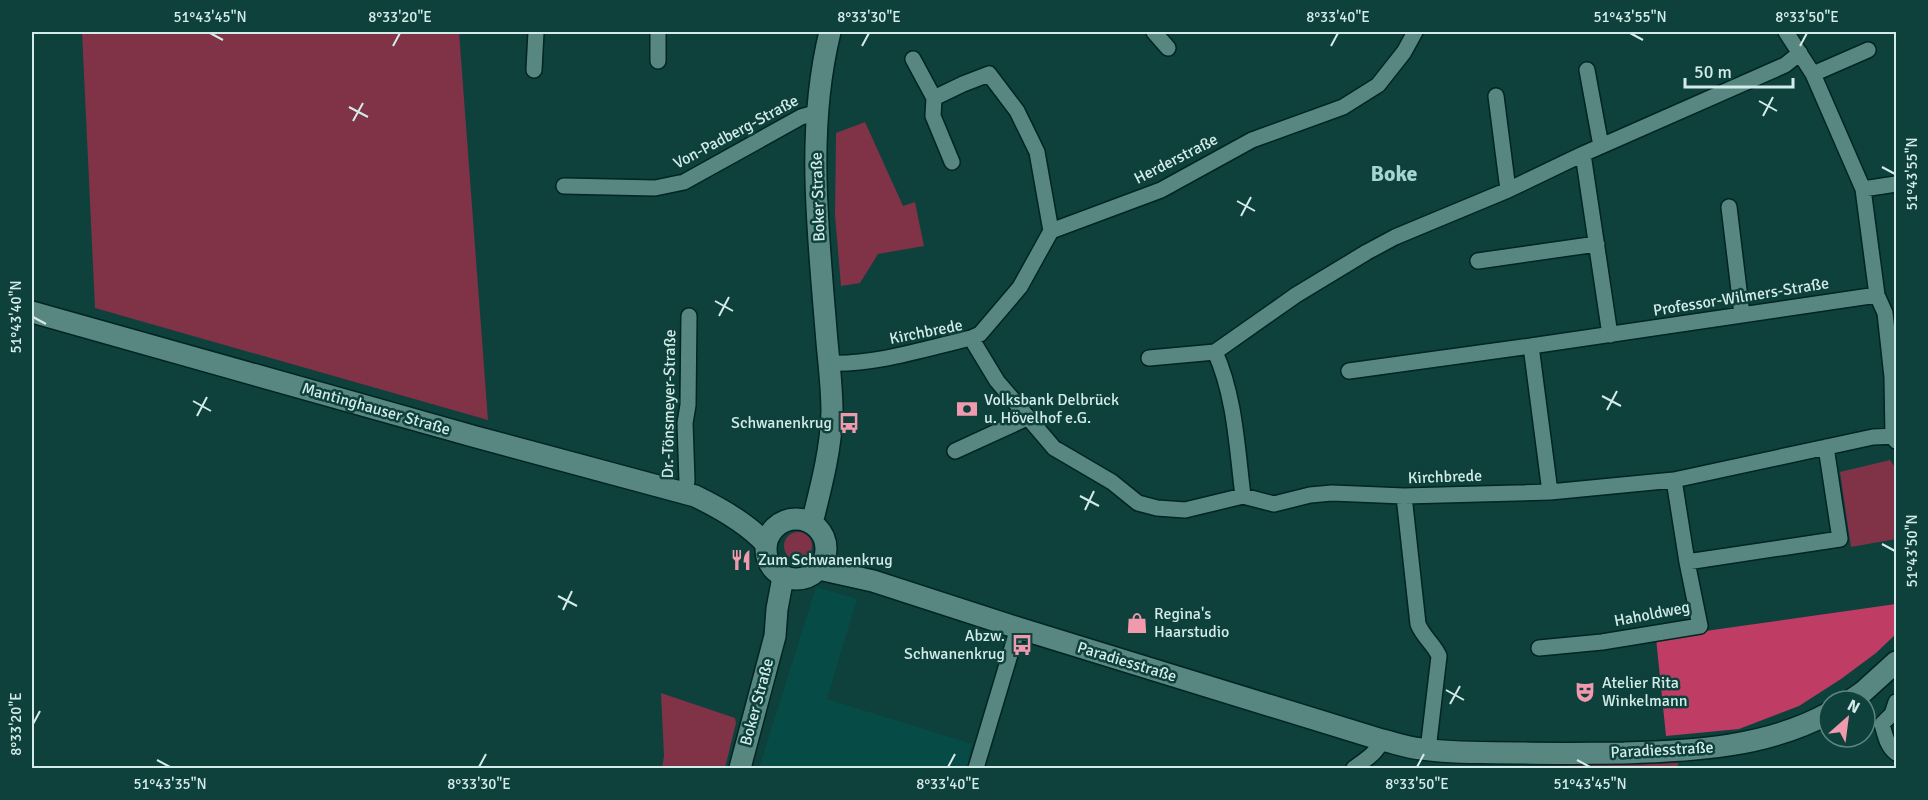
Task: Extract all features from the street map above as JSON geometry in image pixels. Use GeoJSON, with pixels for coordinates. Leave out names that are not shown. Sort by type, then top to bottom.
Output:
{"type":"FeatureCollection","features":[{"type":"Feature","properties":{"kind":"main road","name":"Boker Straße"},"geometry":{"type":"LineString","coordinates":[[805,521],[824,475],[830,436],[831,393],[817,219],[820,83],[831,32]]}},
{"type":"Feature","properties":{"kind":"main road","name":"Mantinghauser Straße"},"geometry":{"type":"LineString","coordinates":[[32,312],[465,434],[684,492],[720,508],[762,521],[771,535]]}},
{"type":"Feature","properties":{"kind":"main road"},"geometry":{"type":"LineString","coordinates":[[789,520],[805,521],[820,530],[825,540],[823,560],[810,576],[791,578],[775,571],[766,554],[771,535],[789,520]]}},
{"type":"Feature","properties":{"kind":"main road","name":"Paradiesstraße"},"geometry":{"type":"LineString","coordinates":[[823,560],[873,581],[1018,628],[1382,740],[1428,750],[1584,754],[1704,749],[1759,739],[1801,726],[1817,718]]}},
{"type":"Feature","properties":{"kind":"main road","name":"Boker Straße"},"geometry":{"type":"LineString","coordinates":[[740,768],[791,578]]}},
{"type":"Feature","properties":{"kind":"main road"},"geometry":{"type":"LineString","coordinates":[[1867,689],[1894,670]]}},
{"type":"Feature","properties":{"kind":"street"},"geometry":{"type":"LineString","coordinates":[[534,70],[536,32]]}},
{"type":"Feature","properties":{"kind":"street"},"geometry":{"type":"LineString","coordinates":[[658,32],[658,61]]}},
{"type":"Feature","properties":{"kind":"street"},"geometry":{"type":"LineString","coordinates":[[1154,32],[1168,48]]}},
{"type":"Feature","properties":{"kind":"street","name":"Herderstraße"},"geometry":{"type":"LineString","coordinates":[[1051,231],[1161,190],[1252,140],[1343,107],[1378,85],[1404,52],[1414,32]]}},
{"type":"Feature","properties":{"kind":"street"},"geometry":{"type":"LineString","coordinates":[[1786,32],[1813,74],[1863,189],[1877,295],[1891,312],[1895,438]]}},
{"type":"Feature","properties":{"kind":"street"},"geometry":{"type":"LineString","coordinates":[[1813,74],[1868,50]]}},
{"type":"Feature","properties":{"kind":"street"},"geometry":{"type":"LineString","coordinates":[[1149,358],[1215,352],[1296,295],[1395,237],[1508,190],[1583,154],[1785,65],[1800,53]]}},
{"type":"Feature","properties":{"kind":"street"},"geometry":{"type":"LineString","coordinates":[[913,59],[934,98],[933,116],[952,162]]}},
{"type":"Feature","properties":{"kind":"street"},"geometry":{"type":"LineString","coordinates":[[1587,70],[1601,146]]}},
{"type":"Feature","properties":{"kind":"street"},"geometry":{"type":"LineString","coordinates":[[934,98],[989,74],[1017,111],[1037,152],[1051,231],[1020,287],[980,334],[971,338]]}},
{"type":"Feature","properties":{"kind":"street"},"geometry":{"type":"LineString","coordinates":[[1496,96],[1508,190]]}},
{"type":"Feature","properties":{"kind":"street","name":"Von-Padberg-Straße"},"geometry":{"type":"LineString","coordinates":[[564,186],[655,188],[684,182],[801,117],[818,112]]}},
{"type":"Feature","properties":{"kind":"street"},"geometry":{"type":"LineString","coordinates":[[1583,154],[1610,334]]}},
{"type":"Feature","properties":{"kind":"street"},"geometry":{"type":"LineString","coordinates":[[1863,189],[1896,184]]}},
{"type":"Feature","properties":{"kind":"street"},"geometry":{"type":"LineString","coordinates":[[1730,207],[1742,315]]}},
{"type":"Feature","properties":{"kind":"street"},"geometry":{"type":"LineString","coordinates":[[1478,261],[1596,244]]}},
{"type":"Feature","properties":{"kind":"street","name":"Professor-Wilmers-Straße"},"geometry":{"type":"LineString","coordinates":[[1349,371],[1877,295]]}},
{"type":"Feature","properties":{"kind":"street","name":"Dr.-Tönsmeyer-Straße"},"geometry":{"type":"LineString","coordinates":[[684,492],[687,481],[685,423],[688,405],[689,316]]}},
{"type":"Feature","properties":{"kind":"street","name":"Kirchbrede"},"geometry":{"type":"LineString","coordinates":[[828,363],[876,360],[971,338],[997,381],[1054,448],[1112,482],[1138,503],[1157,508],[1185,510],[1243,496],[1274,504],[1310,495],[1332,493],[1404,496],[1550,492],[1674,480],[1873,436],[1895,438]]}},
{"type":"Feature","properties":{"kind":"street"},"geometry":{"type":"LineString","coordinates":[[1531,346],[1550,492]]}},
{"type":"Feature","properties":{"kind":"street"},"geometry":{"type":"LineString","coordinates":[[1215,352],[1225,373],[1229,392],[1243,496]]}},
{"type":"Feature","properties":{"kind":"street"},"geometry":{"type":"LineString","coordinates":[[955,452],[1027,418]]}},
{"type":"Feature","properties":{"kind":"street"},"geometry":{"type":"LineString","coordinates":[[1687,562],[1840,539],[1826,447]]}},
{"type":"Feature","properties":{"kind":"street","name":"Haholdweg"},"geometry":{"type":"LineString","coordinates":[[1539,648],[1602,642],[1700,627],[1674,480]]}},
{"type":"Feature","properties":{"kind":"street"},"geometry":{"type":"LineString","coordinates":[[1404,496],[1418,624],[1421,632],[1439,656],[1428,750]]}},
{"type":"Feature","properties":{"kind":"street"},"geometry":{"type":"LineString","coordinates":[[976,768],[1018,628]]}},
{"type":"Feature","properties":{"kind":"street"},"geometry":{"type":"LineString","coordinates":[[1896,702],[1892,714],[1882,724],[1887,742],[1896,753]]}},
{"type":"Feature","properties":{"kind":"street"},"geometry":{"type":"LineString","coordinates":[[1354,768],[1371,756],[1382,740]]}},
{"type":"Feature","properties":{"kind":"shaded area"},"geometry":{"type":"Polygon","coordinates":[[[82,32],[459,32],[488,420],[95,308],[82,32]]]}},
{"type":"Feature","properties":{"kind":"shaded area"},"geometry":{"type":"Polygon","coordinates":[[[865,122],[903,206],[915,202],[924,246],[878,254],[860,283],[841,286],[835,215],[836,133],[865,122]]]}},
{"type":"Feature","properties":{"kind":"shaded area"},"geometry":{"type":"Polygon","coordinates":[[[1890,460],[1896,469],[1896,539],[1851,547],[1840,472],[1890,460]]]}},
{"type":"Feature","properties":{"kind":"shaded area"},"geometry":{"type":"Polygon","coordinates":[[[798,532],[808,536],[812,546],[808,556],[798,560],[788,556],[784,546],[788,536],[798,532]]]}},
{"type":"Feature","properties":{"kind":"shaded area"},"geometry":{"type":"Polygon","coordinates":[[[816,587],[857,599],[827,699],[972,744],[967,768],[759,768],[816,587]]]}},
{"type":"Feature","properties":{"kind":"shaded area"},"geometry":{"type":"Polygon","coordinates":[[[1896,604],[1896,634],[1876,653],[1825,689],[1817,689],[1817,694],[1799,706],[1739,729],[1666,736],[1656,638],[1896,604]]]}},
{"type":"Feature","properties":{"kind":"shaded area"},"geometry":{"type":"Polygon","coordinates":[[[661,693],[735,718],[736,723],[725,768],[662,768],[664,756],[661,693]]]}},
{"type":"Feature","properties":{"kind":"shaded area"},"geometry":{"type":"Polygon","coordinates":[[[1678,763],[1678,768],[1440,768],[1678,763]]]}},
{"type":"Feature","properties":{"kind":"place","name":"Volksbank Delbrück u. Hövelhof e.G."},"geometry":{"type":"Point","coordinates":[967,409]}},
{"type":"Feature","properties":{"kind":"place","name":"Schwanenkrug"},"geometry":{"type":"Point","coordinates":[849,423]}},
{"type":"Feature","properties":{"kind":"place","name":"Zum Schwanenkrug"},"geometry":{"type":"Point","coordinates":[741,560]}},
{"type":"Feature","properties":{"kind":"place","name":"Regina's Haarstudio"},"geometry":{"type":"Point","coordinates":[1137,623]}},
{"type":"Feature","properties":{"kind":"place","name":"Abzw. Schwanenkrug"},"geometry":{"type":"Point","coordinates":[1022,645]}},
{"type":"Feature","properties":{"kind":"place","name":"Atelier Rita Winkelmann"},"geometry":{"type":"Point","coordinates":[1585,692]}},
{"type":"Feature","properties":{"kind":"district","name":"Boke"},"geometry":{"type":"Point","coordinates":[1394,173]}}]}
